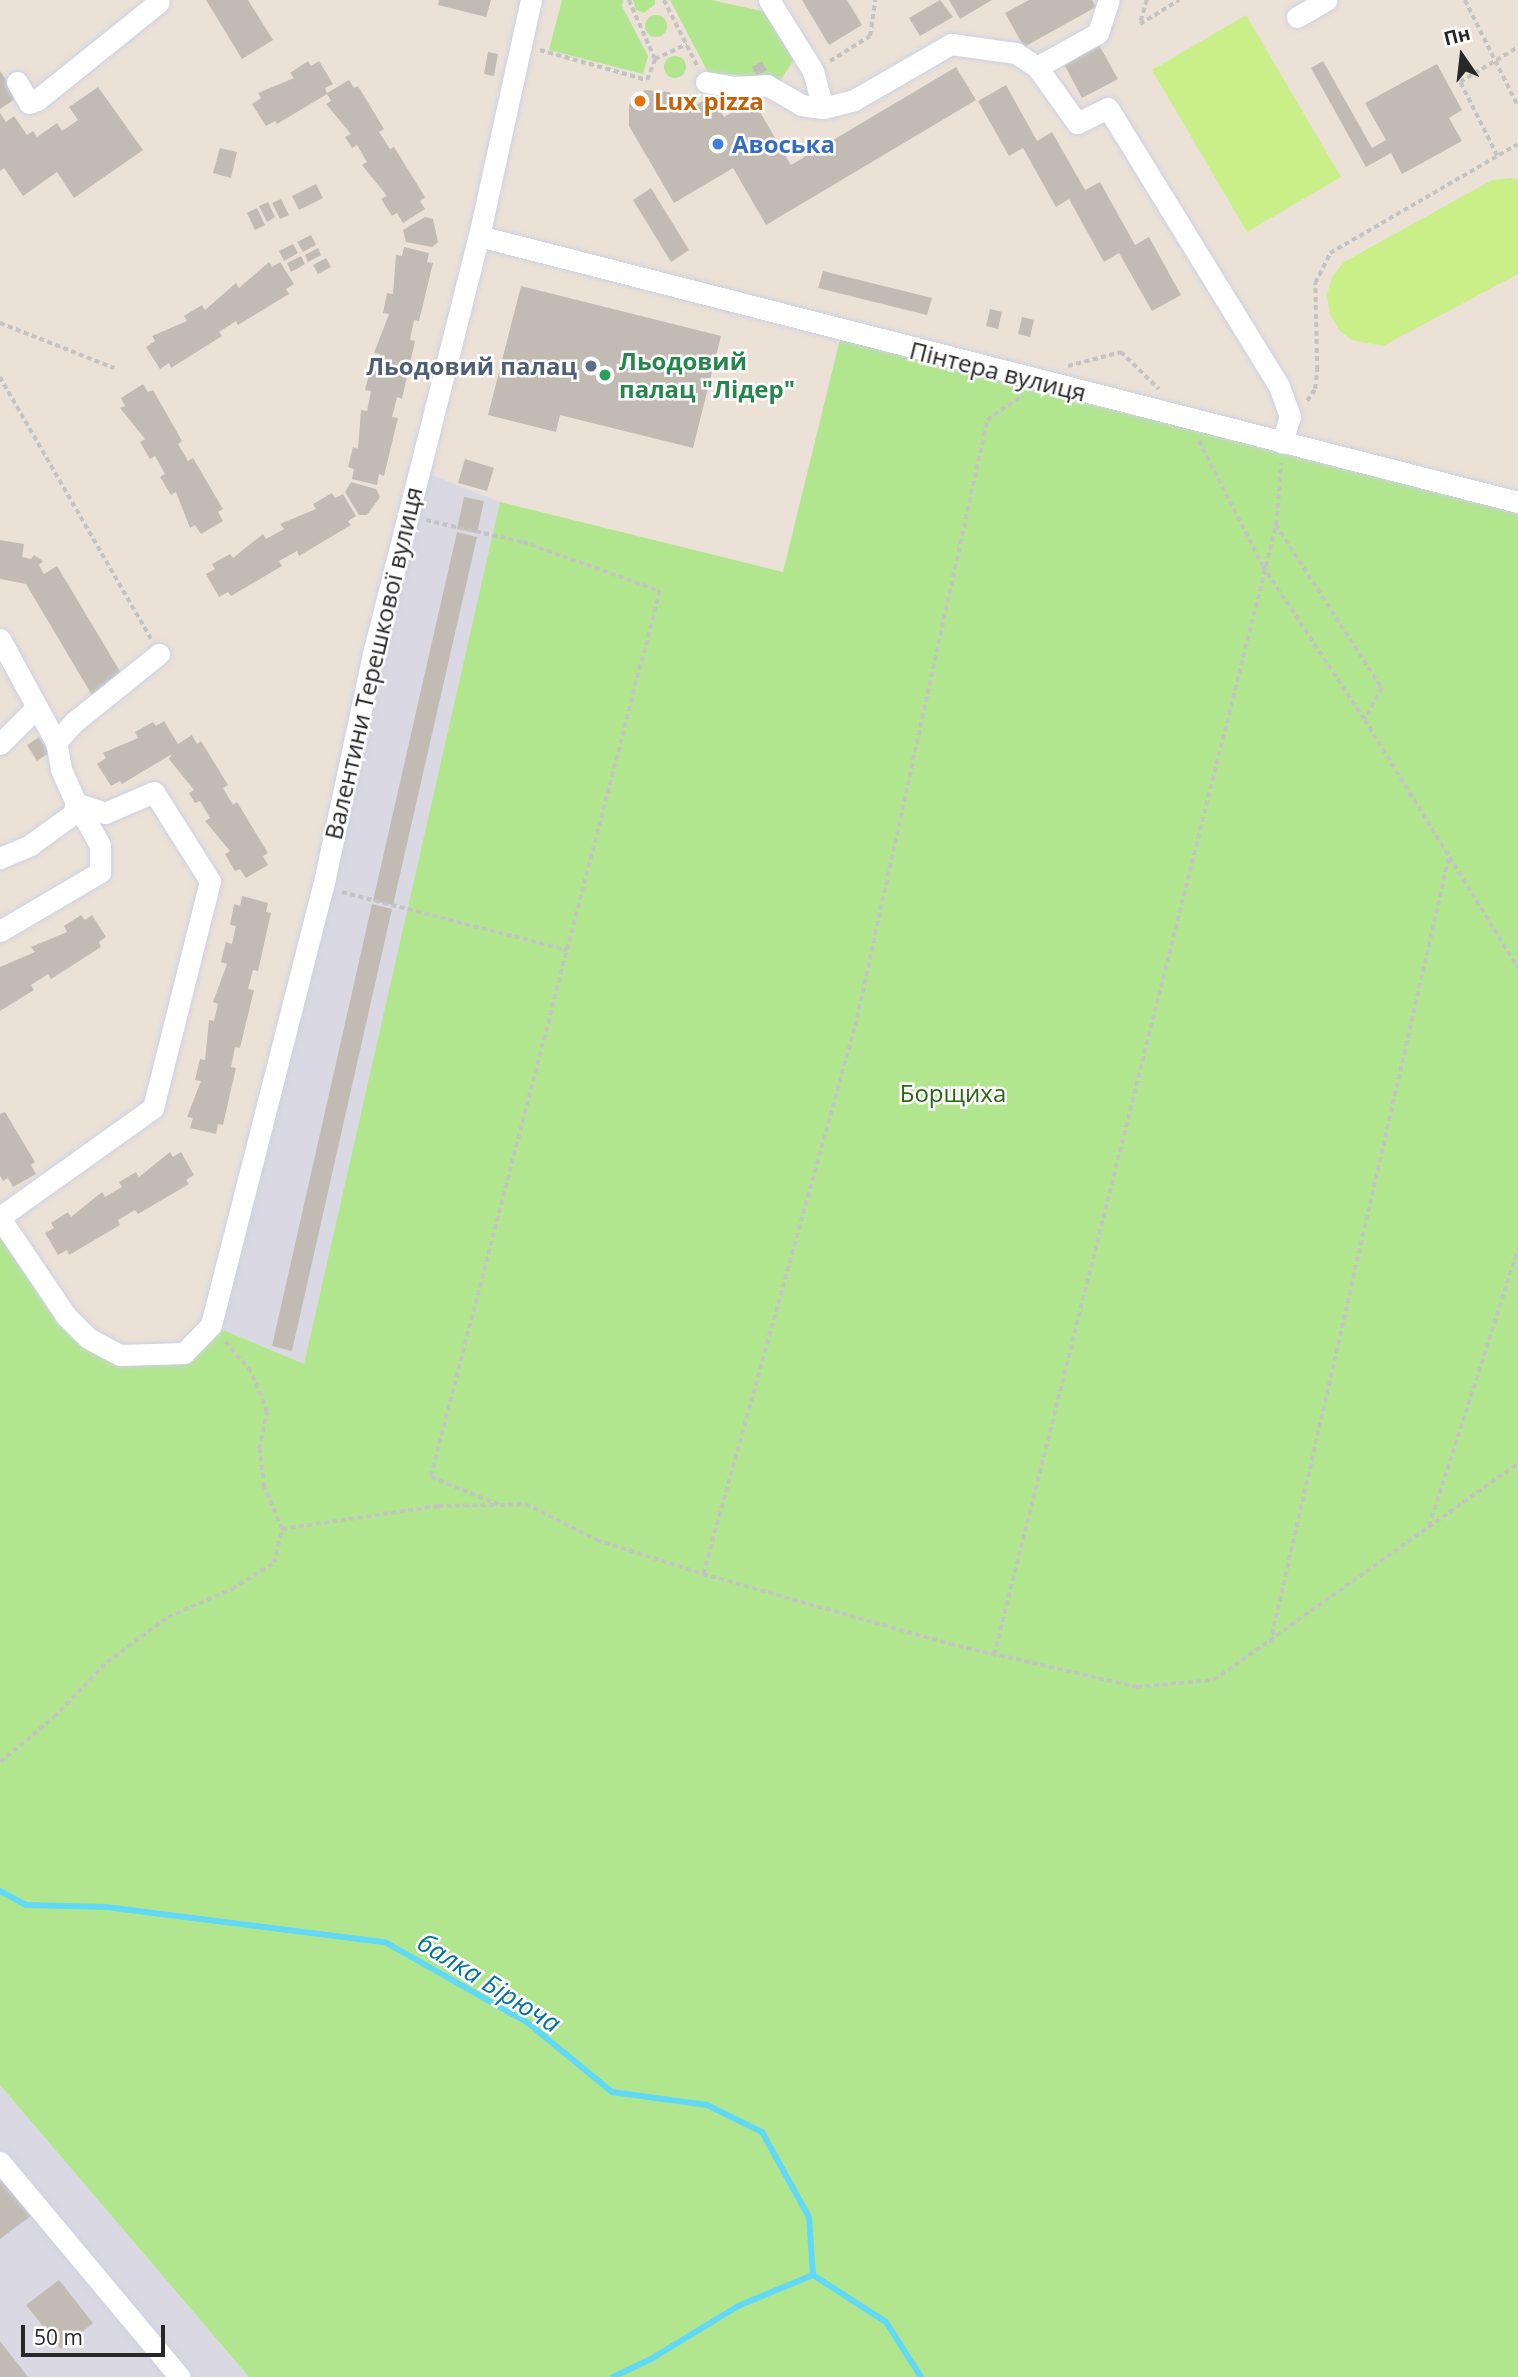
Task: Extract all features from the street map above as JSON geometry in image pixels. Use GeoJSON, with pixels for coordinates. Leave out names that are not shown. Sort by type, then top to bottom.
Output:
{"type":"FeatureCollection","features":[{"type":"Feature","properties":{"kind":"street","name":"Валентини Терешкової вулиця"},"geometry":{"type":"LineString","coordinates":[[211,1325],[323,887],[406,515],[479,236],[531,0]]}},
{"type":"Feature","properties":{"kind":"street"},"geometry":{"type":"LineString","coordinates":[[769,0],[813,72],[823,108]]}},
{"type":"Feature","properties":{"kind":"street"},"geometry":{"type":"LineString","coordinates":[[1037,68],[1098,33],[1109,0]]}},
{"type":"Feature","properties":{"kind":"street"},"geometry":{"type":"LineString","coordinates":[[1297,17],[1326,0]]}},
{"type":"Feature","properties":{"kind":"street"},"geometry":{"type":"LineString","coordinates":[[17,82],[29,103],[37,100],[159,2]]}},
{"type":"Feature","properties":{"kind":"street"},"geometry":{"type":"LineString","coordinates":[[706,82],[766,85],[801,105],[823,108],[854,100],[951,44],[1016,54],[1037,68],[1077,123],[1108,108],[1279,386],[1290,416],[1282,443]]}},
{"type":"Feature","properties":{"kind":"street","name":"Пінтера вулиця"},"geometry":{"type":"LineString","coordinates":[[479,236],[1518,502]]}},
{"type":"Feature","properties":{"kind":"street"},"geometry":{"type":"LineString","coordinates":[[0,639],[56,742],[61,769],[76,803],[100,845],[100,872],[0,931]]}},
{"type":"Feature","properties":{"kind":"street"},"geometry":{"type":"LineString","coordinates":[[56,742],[74,722],[159,654]]}},
{"type":"Feature","properties":{"kind":"street"},"geometry":{"type":"LineString","coordinates":[[0,744],[37,707]]}},
{"type":"Feature","properties":{"kind":"street"},"geometry":{"type":"LineString","coordinates":[[76,803],[105,813],[155,792],[210,881],[153,1108],[0,1218],[66,1316],[88,1338],[120,1355],[184,1353],[211,1325]]}},
{"type":"Feature","properties":{"kind":"street"},"geometry":{"type":"LineString","coordinates":[[0,858],[30,845],[73,814],[76,803]]}},
{"type":"Feature","properties":{"kind":"street"},"geometry":{"type":"LineString","coordinates":[[0,2162],[180,2377]]}},
{"type":"Feature","properties":{"kind":"path"},"geometry":{"type":"LineString","coordinates":[[629,0],[655,59]]}},
{"type":"Feature","properties":{"kind":"path"},"geometry":{"type":"LineString","coordinates":[[664,0],[706,82]]}},
{"type":"Feature","properties":{"kind":"path"},"geometry":{"type":"LineString","coordinates":[[813,72],[870,36],[875,0]]}},
{"type":"Feature","properties":{"kind":"path"},"geometry":{"type":"LineString","coordinates":[[1147,0],[1140,24],[1179,0]]}},
{"type":"Feature","properties":{"kind":"path"},"geometry":{"type":"LineString","coordinates":[[1465,0],[1518,106]]}},
{"type":"Feature","properties":{"kind":"path"},"geometry":{"type":"LineString","coordinates":[[521,45],[647,80],[655,59],[687,44]]}},
{"type":"Feature","properties":{"kind":"path"},"geometry":{"type":"LineString","coordinates":[[1497,156],[1460,82],[1518,47]]}},
{"type":"Feature","properties":{"kind":"path"},"geometry":{"type":"LineString","coordinates":[[1290,416],[1315,389],[1315,283],[1330,253],[1518,144]]}},
{"type":"Feature","properties":{"kind":"path"},"geometry":{"type":"LineString","coordinates":[[0,323],[114,368]]}},
{"type":"Feature","properties":{"kind":"path"},"geometry":{"type":"LineString","coordinates":[[703,1574],[855,1026],[987,420],[1075,361],[1121,352],[1166,396]]}},
{"type":"Feature","properties":{"kind":"path"},"geometry":{"type":"LineString","coordinates":[[0,377],[159,654]]}},
{"type":"Feature","properties":{"kind":"path"},"geometry":{"type":"LineString","coordinates":[[1190,420],[1263,566],[1365,720],[1518,968]]}},
{"type":"Feature","properties":{"kind":"path"},"geometry":{"type":"LineString","coordinates":[[994,1655],[1263,566],[1276,525],[1282,443]]}},
{"type":"Feature","properties":{"kind":"path"},"geometry":{"type":"LineString","coordinates":[[406,515],[478,535],[523,542],[660,591],[431,1477],[500,1504]]}},
{"type":"Feature","properties":{"kind":"path"},"geometry":{"type":"LineString","coordinates":[[1276,525],[1382,688],[1365,720]]}},
{"type":"Feature","properties":{"kind":"path"},"geometry":{"type":"LineString","coordinates":[[1269,1644],[1449,856]]}},
{"type":"Feature","properties":{"kind":"path"},"geometry":{"type":"LineString","coordinates":[[323,887],[567,950]]}},
{"type":"Feature","properties":{"kind":"path"},"geometry":{"type":"LineString","coordinates":[[1428,1529],[1518,1249]]}},
{"type":"Feature","properties":{"kind":"path"},"geometry":{"type":"LineString","coordinates":[[0,1762],[54,1717],[107,1662],[168,1616],[232,1589],[274,1563],[282,1529],[264,1487],[259,1449],[267,1412],[251,1372],[211,1325]]}},
{"type":"Feature","properties":{"kind":"path"},"geometry":{"type":"LineString","coordinates":[[282,1529],[438,1506],[526,1504],[597,1541],[703,1574],[994,1655],[1137,1687],[1214,1679],[1269,1644],[1518,1463]]}},
{"type":"Feature","properties":{"kind":"shaded area"},"geometry":{"type":"Polygon","coordinates":[[[417,469],[500,502],[304,1365],[211,1325],[387,651],[406,515],[417,469]]]}},
{"type":"Feature","properties":{"kind":"shaded area"},"geometry":{"type":"Polygon","coordinates":[[[0,2085],[249,2377],[0,2377],[0,2085]]]}},
{"type":"Feature","properties":{"kind":"green space"},"geometry":{"type":"Polygon","coordinates":[[[562,0],[623,0],[622,6],[648,56],[643,74],[549,50],[562,0]]]}},
{"type":"Feature","properties":{"kind":"green space"},"geometry":{"type":"Polygon","coordinates":[[[633,0],[655,0],[655,4],[644,13],[636,10],[633,0]]]}},
{"type":"Feature","properties":{"kind":"green space"},"geometry":{"type":"Polygon","coordinates":[[[670,0],[711,0],[766,12],[796,56],[780,81],[720,73],[712,80],[670,0]]]}},
{"type":"Feature","properties":{"kind":"green space"},"geometry":{"type":"Polygon","coordinates":[[[656,15],[664,18],[667,26],[664,34],[656,37],[648,34],[645,26],[648,18],[656,15]]]}},
{"type":"Feature","properties":{"kind":"green space"},"geometry":{"type":"Polygon","coordinates":[[[1246,15],[1341,177],[1247,232],[1152,70],[1246,15]]]}},
{"type":"Feature","properties":{"kind":"green space"},"geometry":{"type":"Polygon","coordinates":[[[675,56],[683,59],[686,67],[683,75],[675,78],[667,75],[664,67],[667,59],[675,56]]]}},
{"type":"Feature","properties":{"kind":"green space"},"geometry":{"type":"Polygon","coordinates":[[[1492,180],[1518,180],[1518,274],[1383,346],[1352,340],[1339,330],[1330,314],[1327,295],[1332,277],[1344,262],[1492,180]]]}},
{"type":"Feature","properties":{"kind":"green space","name":"Борщиха"},"geometry":{"type":"Polygon","coordinates":[[[842,331],[1518,502],[1518,2377],[249,2377],[0,2085],[0,1218],[66,1316],[120,1355],[184,1353],[211,1325],[304,1364],[500,502],[783,572],[842,331]]]}},
{"type":"Feature","properties":{"kind":"building"},"geometry":{"type":"Polygon","coordinates":[[[206,0],[248,0],[273,40],[242,59],[206,0]]]}},
{"type":"Feature","properties":{"kind":"building"},"geometry":{"type":"Polygon","coordinates":[[[439,0],[491,0],[486,17],[438,5],[439,0]]]}},
{"type":"Feature","properties":{"kind":"building"},"geometry":{"type":"Polygon","coordinates":[[[802,0],[847,0],[862,25],[829,45],[802,0]]]}},
{"type":"Feature","properties":{"kind":"building"},"geometry":{"type":"Polygon","coordinates":[[[940,0],[953,17],[920,36],[909,18],[940,0]]]}},
{"type":"Feature","properties":{"kind":"building"},"geometry":{"type":"Polygon","coordinates":[[[949,0],[992,0],[960,19],[949,0]]]}},
{"type":"Feature","properties":{"kind":"building"},"geometry":{"type":"Polygon","coordinates":[[[1029,0],[1092,0],[1096,7],[1024,47],[1005,13],[1029,0]]]}},
{"type":"Feature","properties":{"kind":"building"},"geometry":{"type":"Polygon","coordinates":[[[1099,45],[1118,79],[1082,98],[1064,64],[1099,45]]]}},
{"type":"Feature","properties":{"kind":"building"},"geometry":{"type":"Polygon","coordinates":[[[488,52],[498,54],[494,76],[484,74],[488,52]]]}},
{"type":"Feature","properties":{"kind":"building"},"geometry":{"type":"Polygon","coordinates":[[[308,61],[311,66],[319,61],[333,84],[325,88],[327,93],[349,80],[354,88],[358,86],[384,129],[379,132],[390,149],[394,147],[425,197],[420,201],[425,209],[403,223],[397,213],[392,216],[381,199],[387,196],[362,165],[367,162],[357,145],[352,148],[345,137],[351,134],[326,104],[331,101],[327,94],[277,124],[275,121],[266,126],[252,104],[261,98],[258,93],[294,78],[290,73],[308,61]]]}},
{"type":"Feature","properties":{"kind":"building"},"geometry":{"type":"Polygon","coordinates":[[[762,61],[767,70],[757,76],[752,67],[762,61]]]}},
{"type":"Feature","properties":{"kind":"building"},"geometry":{"type":"Polygon","coordinates":[[[1323,61],[1372,148],[1386,140],[1365,103],[1437,64],[1462,110],[1449,118],[1462,141],[1402,174],[1391,153],[1366,167],[1311,68],[1323,61]]]}},
{"type":"Feature","properties":{"kind":"building"},"geometry":{"type":"Polygon","coordinates":[[[956,67],[976,100],[766,225],[733,168],[674,203],[629,126],[629,105],[645,90],[669,92],[686,111],[711,96],[724,117],[753,100],[791,165],[956,67]]]}},
{"type":"Feature","properties":{"kind":"building"},"geometry":{"type":"Polygon","coordinates":[[[0,71],[18,97],[0,109],[0,71]]]}},
{"type":"Feature","properties":{"kind":"building"},"geometry":{"type":"Polygon","coordinates":[[[1006,85],[1037,141],[1052,132],[1085,190],[1100,182],[1135,245],[1149,237],[1181,295],[1152,311],[1119,253],[1104,262],[1069,199],[1056,207],[1023,148],[1009,156],[978,101],[1006,85]]]}},
{"type":"Feature","properties":{"kind":"building"},"geometry":{"type":"Polygon","coordinates":[[[98,87],[143,150],[74,198],[57,172],[23,196],[4,168],[0,171],[0,113],[6,122],[14,116],[27,135],[33,131],[37,137],[57,123],[62,131],[78,120],[69,107],[98,87]]]}},
{"type":"Feature","properties":{"kind":"building"},"geometry":{"type":"Polygon","coordinates":[[[220,148],[237,152],[231,178],[213,173],[220,148]]]}},
{"type":"Feature","properties":{"kind":"building"},"geometry":{"type":"Polygon","coordinates":[[[316,184],[323,198],[299,210],[292,196],[316,184]]]}},
{"type":"Feature","properties":{"kind":"building"},"geometry":{"type":"Polygon","coordinates":[[[651,188],[689,250],[671,262],[633,200],[651,188]]]}},
{"type":"Feature","properties":{"kind":"building"},"geometry":{"type":"Polygon","coordinates":[[[281,199],[289,215],[280,219],[272,203],[281,199]]]}},
{"type":"Feature","properties":{"kind":"building"},"geometry":{"type":"Polygon","coordinates":[[[268,202],[275,217],[267,222],[259,206],[268,202]]]}},
{"type":"Feature","properties":{"kind":"building"},"geometry":{"type":"Polygon","coordinates":[[[257,208],[265,225],[255,230],[247,213],[257,208]]]}},
{"type":"Feature","properties":{"kind":"building"},"geometry":{"type":"Polygon","coordinates":[[[425,217],[433,219],[438,242],[432,247],[406,242],[403,230],[425,217]]]}},
{"type":"Feature","properties":{"kind":"building"},"geometry":{"type":"Polygon","coordinates":[[[311,235],[316,245],[303,252],[297,242],[311,235]]]}},
{"type":"Feature","properties":{"kind":"building"},"geometry":{"type":"Polygon","coordinates":[[[293,244],[298,253],[284,261],[279,251],[293,244]]]}},
{"type":"Feature","properties":{"kind":"building"},"geometry":{"type":"Polygon","coordinates":[[[404,247],[429,253],[427,262],[433,263],[419,321],[414,320],[410,340],[415,341],[402,399],[397,397],[392,417],[398,418],[384,476],[379,474],[377,485],[352,479],[354,469],[348,467],[353,447],[358,449],[361,410],[367,411],[371,391],[365,390],[370,370],[376,371],[380,354],[374,353],[389,314],[383,313],[387,293],[393,294],[396,255],[402,256],[404,247]]]}},
{"type":"Feature","properties":{"kind":"building"},"geometry":{"type":"Polygon","coordinates":[[[318,248],[321,255],[308,262],[305,255],[318,248]]]}},
{"type":"Feature","properties":{"kind":"building"},"geometry":{"type":"Polygon","coordinates":[[[301,256],[305,264],[291,272],[287,263],[301,256]]]}},
{"type":"Feature","properties":{"kind":"building"},"geometry":{"type":"Polygon","coordinates":[[[326,258],[331,267],[318,274],[313,265],[326,258]]]}},
{"type":"Feature","properties":{"kind":"building"},"geometry":{"type":"Polygon","coordinates":[[[269,262],[272,267],[280,262],[294,284],[286,289],[289,294],[238,325],[236,321],[219,332],[222,336],[171,368],[169,363],[160,369],[146,347],[155,341],[152,336],[187,321],[184,316],[202,305],[205,310],[236,283],[239,288],[269,262]]]}},
{"type":"Feature","properties":{"kind":"building"},"geometry":{"type":"Polygon","coordinates":[[[823,271],[932,298],[927,315],[818,288],[823,271]]]}},
{"type":"Feature","properties":{"kind":"building","name":"Льодовий палац \"Лідер\""},"geometry":{"type":"Polygon","coordinates":[[[521,286],[721,336],[693,448],[560,415],[556,432],[488,415],[521,286]]]}},
{"type":"Feature","properties":{"kind":"building"},"geometry":{"type":"Polygon","coordinates":[[[990,309],[1002,312],[998,329],[986,326],[990,309]]]}},
{"type":"Feature","properties":{"kind":"building"},"geometry":{"type":"Polygon","coordinates":[[[1022,317],[1034,320],[1030,337],[1018,334],[1022,317]]]}},
{"type":"Feature","properties":{"kind":"building"},"geometry":{"type":"Polygon","coordinates":[[[143,384],[148,392],[153,390],[182,441],[178,444],[188,461],[193,458],[223,509],[218,512],[223,521],[201,534],[195,525],[190,528],[176,492],[171,495],[160,477],[165,474],[155,456],[150,459],[140,442],[145,439],[120,408],[125,406],[121,398],[143,384]]]}},
{"type":"Feature","properties":{"kind":"building"},"geometry":{"type":"Polygon","coordinates":[[[465,459],[494,468],[487,491],[458,483],[465,459]]]}},
{"type":"Feature","properties":{"kind":"building"},"geometry":{"type":"Polygon","coordinates":[[[351,482],[376,489],[380,497],[367,515],[359,515],[345,492],[351,482]]]}},
{"type":"Feature","properties":{"kind":"building"},"geometry":{"type":"Polygon","coordinates":[[[332,493],[335,498],[343,494],[356,516],[348,521],[351,525],[299,556],[297,551],[279,561],[282,566],[231,596],[228,592],[219,597],[206,574],[215,569],[212,564],[230,554],[233,558],[263,534],[266,539],[284,529],[280,524],[316,509],[313,504],[332,493]]]}},
{"type":"Feature","properties":{"kind":"building"},"geometry":{"type":"Polygon","coordinates":[[[464,497],[484,501],[477,533],[457,529],[464,497]]]}},
{"type":"Feature","properties":{"kind":"building"},"geometry":{"type":"Polygon","coordinates":[[[457,532],[477,537],[393,905],[373,901],[457,532]]]}},
{"type":"Feature","properties":{"kind":"building"},"geometry":{"type":"Polygon","coordinates":[[[0,540],[24,544],[22,557],[31,559],[34,555],[43,561],[39,565],[44,574],[57,566],[130,688],[99,707],[26,584],[0,579],[0,540]]]}},
{"type":"Feature","properties":{"kind":"building"},"geometry":{"type":"Polygon","coordinates":[[[164,721],[178,744],[192,735],[197,744],[201,741],[228,785],[223,788],[233,805],[237,802],[268,853],[263,856],[268,865],[246,878],[240,869],[235,871],[225,854],[230,851],[205,821],[210,818],[200,801],[195,803],[189,793],[194,790],[169,759],[172,754],[122,784],[120,781],[111,786],[97,764],[106,758],[103,753],[138,738],[135,732],[153,722],[156,726],[164,721]]]}},
{"type":"Feature","properties":{"kind":"building"},"geometry":{"type":"Polygon","coordinates":[[[39,737],[49,753],[37,761],[27,745],[39,737]]]}},
{"type":"Feature","properties":{"kind":"building"},"geometry":{"type":"Polygon","coordinates":[[[242,896],[268,903],[266,912],[271,913],[258,971],[253,970],[248,989],[254,990],[240,1048],[235,1047],[231,1067],[236,1068],[223,1125],[218,1124],[216,1134],[190,1128],[193,1118],[187,1117],[201,1081],[195,1080],[200,1059],[205,1060],[209,1020],[214,1021],[218,1004],[213,1002],[227,964],[221,962],[226,942],[232,944],[236,926],[230,925],[234,904],[240,906],[242,896]]]}},
{"type":"Feature","properties":{"kind":"building"},"geometry":{"type":"Polygon","coordinates":[[[372,904],[392,909],[292,1351],[272,1346],[372,904]]]}},
{"type":"Feature","properties":{"kind":"building"},"geometry":{"type":"Polygon","coordinates":[[[81,915],[85,920],[92,915],[106,937],[99,942],[101,947],[51,979],[48,974],[31,985],[34,990],[0,1011],[0,967],[35,952],[31,947],[67,932],[64,926],[81,915]]]}},
{"type":"Feature","properties":{"kind":"building"},"geometry":{"type":"Polygon","coordinates":[[[5,1112],[35,1162],[31,1165],[36,1174],[13,1187],[8,1178],[3,1181],[0,1176],[0,1114],[5,1112]]]}},
{"type":"Feature","properties":{"kind":"building"},"geometry":{"type":"Polygon","coordinates":[[[170,1152],[173,1157],[181,1152],[194,1175],[186,1180],[189,1184],[138,1214],[135,1210],[118,1220],[120,1225],[69,1255],[67,1250],[58,1255],[45,1233],[54,1228],[51,1223],[68,1212],[71,1217],[102,1192],[105,1197],[122,1187],[119,1182],[136,1172],[139,1177],[170,1152]]]}},
{"type":"Feature","properties":{"kind":"building"},"geometry":{"type":"Polygon","coordinates":[[[0,2175],[32,2215],[0,2239],[0,2175]]]}},
{"type":"Feature","properties":{"kind":"building"},"geometry":{"type":"Polygon","coordinates":[[[59,2280],[93,2323],[61,2349],[26,2305],[59,2280]]]}},
{"type":"Feature","properties":{"kind":"building"},"geometry":{"type":"Polygon","coordinates":[[[0,2341],[28,2377],[0,2377],[0,2341]]]}},
{"type":"Feature","properties":{"kind":"waterway","name":"балка Бірюча"},"geometry":{"type":"LineString","coordinates":[[0,1891],[26,1905],[106,1907],[385,1942],[528,2023],[612,2092],[707,2105],[762,2132],[809,2217],[813,2275],[886,2322],[921,2377]]}},
{"type":"Feature","properties":{"kind":"waterway"},"geometry":{"type":"LineString","coordinates":[[613,2377],[651,2359],[738,2306],[813,2275]]}},
{"type":"Feature","properties":{"kind":"place","name":"Lux pizza"},"geometry":{"type":"Point","coordinates":[640,101]}},
{"type":"Feature","properties":{"kind":"place","name":"Авоська"},"geometry":{"type":"Point","coordinates":[718,144]}},
{"type":"Feature","properties":{"kind":"place","name":"Льодовий палац"},"geometry":{"type":"Point","coordinates":[591,366]}},
{"type":"Feature","properties":{"kind":"place","name":"Льодовий палац \"Лідер\""},"geometry":{"type":"Point","coordinates":[605,375]}}]}
